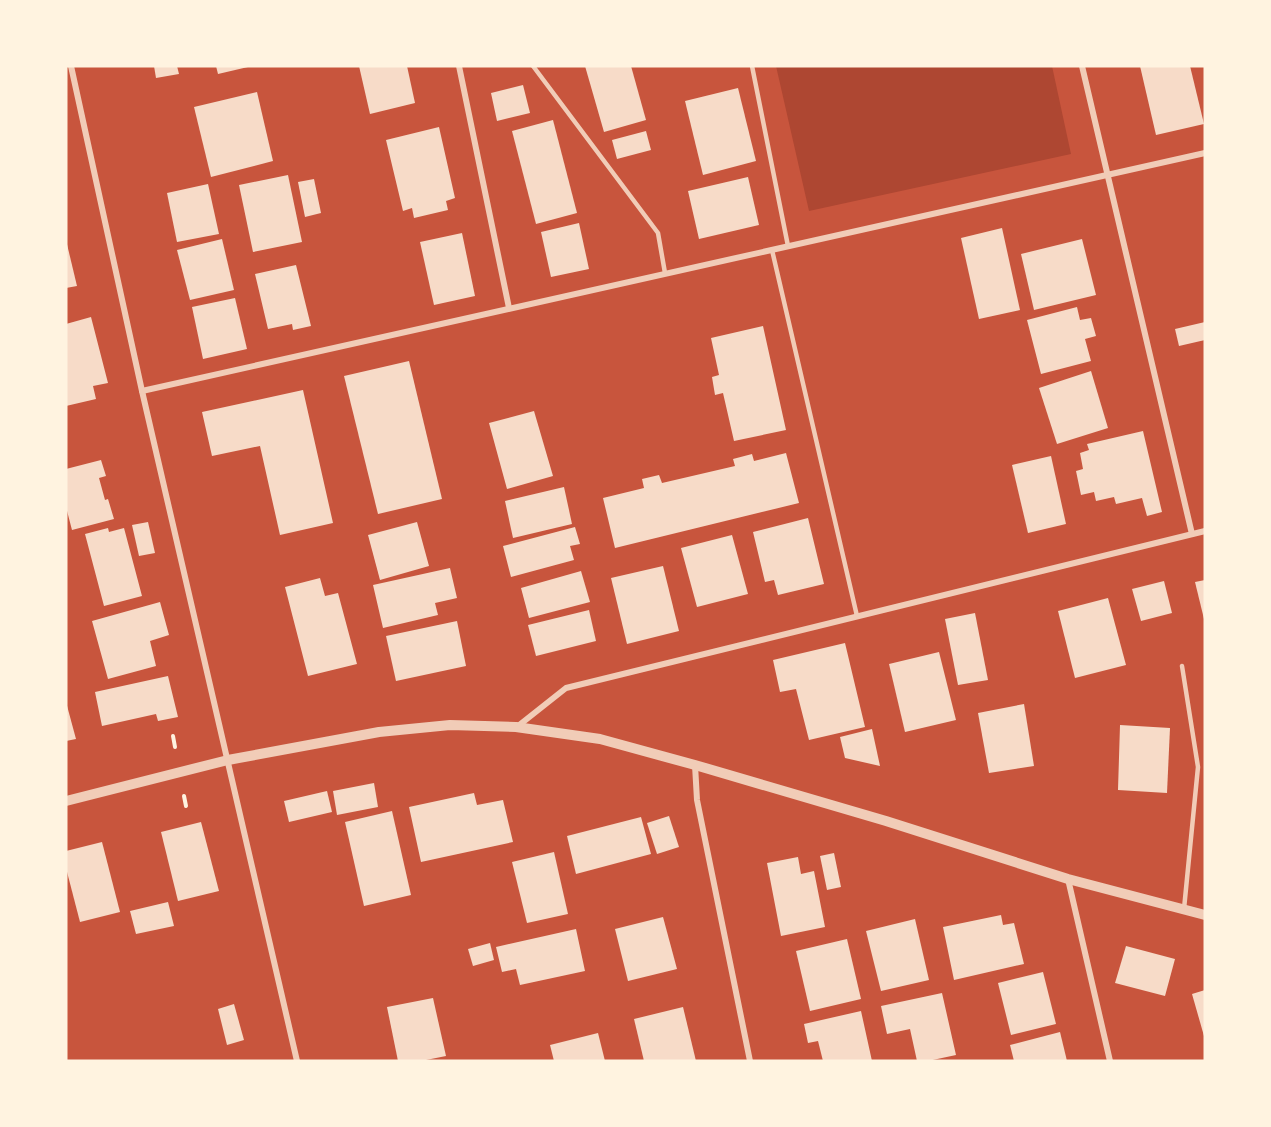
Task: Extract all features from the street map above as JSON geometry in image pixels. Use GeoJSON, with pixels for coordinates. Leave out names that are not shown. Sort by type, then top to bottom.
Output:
{"type":"FeatureCollection","features":[{"type":"Feature","properties":{"kind":"street"},"geometry":{"type":"LineString","coordinates":[[71,66],[142,391],[297,1061]]}},
{"type":"Feature","properties":{"kind":"street"},"geometry":{"type":"LineString","coordinates":[[459,66],[509,308]]}},
{"type":"Feature","properties":{"kind":"street"},"geometry":{"type":"LineString","coordinates":[[1082,66],[1192,534]]}},
{"type":"Feature","properties":{"kind":"street"},"geometry":{"type":"LineString","coordinates":[[142,391],[1205,153]]}},
{"type":"Feature","properties":{"kind":"street"},"geometry":{"type":"LineString","coordinates":[[516,728],[566,687],[1205,531]]}},
{"type":"Feature","properties":{"kind":"street"},"geometry":{"type":"LineString","coordinates":[[66,801],[228,760],[379,732],[450,725],[516,728],[600,739],[886,821],[1068,879],[1205,915]]}},
{"type":"Feature","properties":{"kind":"street"},"geometry":{"type":"LineString","coordinates":[[695,765],[697,800],[750,1061]]}},
{"type":"Feature","properties":{"kind":"street"},"geometry":{"type":"LineString","coordinates":[[1068,879],[1110,1061]]}},
{"type":"Feature","properties":{"kind":"lane"},"geometry":{"type":"LineString","coordinates":[[534,66],[658,233],[665,273]]}},
{"type":"Feature","properties":{"kind":"lane"},"geometry":{"type":"LineString","coordinates":[[752,66],[788,246]]}},
{"type":"Feature","properties":{"kind":"lane"},"geometry":{"type":"LineString","coordinates":[[772,250],[857,616]]}},
{"type":"Feature","properties":{"kind":"lane"},"geometry":{"type":"LineString","coordinates":[[1182,666],[1198,767],[1184,909]]}},
{"type":"Feature","properties":{"kind":"shaded area"},"geometry":{"type":"Polygon","coordinates":[[[776,66],[1052,66],[1071,154],[809,211],[776,66]]]}},
{"type":"Feature","properties":{"kind":"building"},"geometry":{"type":"Polygon","coordinates":[[[154,66],[177,66],[179,74],[156,78],[154,66]]]}},
{"type":"Feature","properties":{"kind":"building"},"geometry":{"type":"Polygon","coordinates":[[[216,66],[248,66],[248,67],[218,74],[216,66]]]}},
{"type":"Feature","properties":{"kind":"building"},"geometry":{"type":"Polygon","coordinates":[[[359,66],[407,66],[415,103],[370,114],[359,66]]]}},
{"type":"Feature","properties":{"kind":"building"},"geometry":{"type":"Polygon","coordinates":[[[585,66],[631,66],[646,120],[604,132],[585,66]]]}},
{"type":"Feature","properties":{"kind":"building"},"geometry":{"type":"Polygon","coordinates":[[[1140,66],[1190,66],[1204,124],[1156,135],[1140,66]]]}},
{"type":"Feature","properties":{"kind":"building"},"geometry":{"type":"Polygon","coordinates":[[[523,85],[530,113],[497,121],[491,93],[523,85]]]}},
{"type":"Feature","properties":{"kind":"building"},"geometry":{"type":"Polygon","coordinates":[[[738,88],[756,161],[703,175],[685,101],[738,88]]]}},
{"type":"Feature","properties":{"kind":"building"},"geometry":{"type":"Polygon","coordinates":[[[257,92],[273,161],[211,177],[194,107],[257,92]]]}},
{"type":"Feature","properties":{"kind":"building"},"geometry":{"type":"Polygon","coordinates":[[[553,120],[577,213],[536,224],[512,131],[553,120]]]}},
{"type":"Feature","properties":{"kind":"building"},"geometry":{"type":"Polygon","coordinates":[[[439,127],[455,198],[446,201],[448,210],[414,218],[412,208],[403,211],[386,140],[439,127]]]}},
{"type":"Feature","properties":{"kind":"building"},"geometry":{"type":"Polygon","coordinates":[[[646,131],[651,150],[617,159],[612,140],[646,131]]]}},
{"type":"Feature","properties":{"kind":"building"},"geometry":{"type":"Polygon","coordinates":[[[288,175],[302,242],[253,252],[239,185],[288,175]]]}},
{"type":"Feature","properties":{"kind":"building"},"geometry":{"type":"Polygon","coordinates":[[[748,177],[759,225],[699,239],[688,191],[748,177]]]}},
{"type":"Feature","properties":{"kind":"building"},"geometry":{"type":"Polygon","coordinates":[[[314,179],[321,213],[305,217],[298,182],[314,179]]]}},
{"type":"Feature","properties":{"kind":"building"},"geometry":{"type":"Polygon","coordinates":[[[208,184],[219,234],[177,242],[167,193],[208,184]]]}},
{"type":"Feature","properties":{"kind":"building"},"geometry":{"type":"Polygon","coordinates":[[[579,223],[589,269],[551,277],[541,232],[579,223]]]}},
{"type":"Feature","properties":{"kind":"building"},"geometry":{"type":"Polygon","coordinates":[[[1002,228],[1020,310],[979,319],[961,238],[1002,228]]]}},
{"type":"Feature","properties":{"kind":"building"},"geometry":{"type":"Polygon","coordinates":[[[462,233],[475,296],[434,305],[420,242],[462,233]]]}},
{"type":"Feature","properties":{"kind":"building"},"geometry":{"type":"Polygon","coordinates":[[[222,239],[234,290],[190,300],[177,250],[222,239]]]}},
{"type":"Feature","properties":{"kind":"building"},"geometry":{"type":"Polygon","coordinates":[[[1082,239],[1096,295],[1034,310],[1021,254],[1082,239]]]}},
{"type":"Feature","properties":{"kind":"building"},"geometry":{"type":"Polygon","coordinates":[[[66,240],[77,286],[66,288],[66,240]]]}},
{"type":"Feature","properties":{"kind":"building"},"geometry":{"type":"Polygon","coordinates":[[[296,265],[311,326],[293,330],[292,324],[268,329],[255,274],[296,265]]]}},
{"type":"Feature","properties":{"kind":"building"},"geometry":{"type":"Polygon","coordinates":[[[235,298],[247,349],[203,359],[192,307],[235,298]]]}},
{"type":"Feature","properties":{"kind":"building"},"geometry":{"type":"Polygon","coordinates":[[[1077,307],[1080,320],[1091,318],[1096,336],[1085,339],[1091,361],[1041,374],[1027,320],[1077,307]]]}},
{"type":"Feature","properties":{"kind":"building"},"geometry":{"type":"Polygon","coordinates":[[[91,317],[108,383],[93,386],[96,399],[66,406],[66,324],[91,317]]]}},
{"type":"Feature","properties":{"kind":"building"},"geometry":{"type":"Polygon","coordinates":[[[1205,322],[1205,340],[1179,346],[1175,329],[1205,322]]]}},
{"type":"Feature","properties":{"kind":"building"},"geometry":{"type":"Polygon","coordinates":[[[763,326],[786,430],[734,441],[723,393],[715,395],[712,377],[719,375],[711,338],[763,326]]]}},
{"type":"Feature","properties":{"kind":"building"},"geometry":{"type":"Polygon","coordinates":[[[409,361],[442,499],[378,514],[344,376],[409,361]]]}},
{"type":"Feature","properties":{"kind":"building"},"geometry":{"type":"Polygon","coordinates":[[[1091,371],[1108,428],[1057,444],[1039,388],[1091,371]]]}},
{"type":"Feature","properties":{"kind":"building"},"geometry":{"type":"Polygon","coordinates":[[[303,390],[333,523],[280,535],[260,446],[212,456],[202,412],[303,390]]]}},
{"type":"Feature","properties":{"kind":"building"},"geometry":{"type":"Polygon","coordinates":[[[534,411],[553,476],[507,489],[489,423],[534,411]]]}},
{"type":"Feature","properties":{"kind":"building"},"geometry":{"type":"Polygon","coordinates":[[[1143,431],[1162,512],[1147,516],[1142,498],[1116,504],[1114,497],[1096,501],[1094,492],[1081,495],[1076,471],[1083,469],[1080,453],[1089,450],[1087,444],[1143,431]]]}},
{"type":"Feature","properties":{"kind":"building"},"geometry":{"type":"Polygon","coordinates":[[[786,453],[799,503],[615,548],[603,498],[644,488],[642,479],[659,475],[662,483],[735,466],[733,459],[752,454],[754,461],[786,453]]]}},
{"type":"Feature","properties":{"kind":"building"},"geometry":{"type":"Polygon","coordinates":[[[1051,456],[1066,524],[1028,533],[1012,465],[1051,456]]]}},
{"type":"Feature","properties":{"kind":"building"},"geometry":{"type":"Polygon","coordinates":[[[101,460],[106,476],[99,478],[105,500],[108,499],[114,519],[72,530],[66,507],[66,469],[101,460]]]}},
{"type":"Feature","properties":{"kind":"building"},"geometry":{"type":"Polygon","coordinates":[[[564,487],[572,524],[513,538],[505,501],[564,487]]]}},
{"type":"Feature","properties":{"kind":"building"},"geometry":{"type":"Polygon","coordinates":[[[808,518],[824,584],[778,595],[774,580],[765,582],[753,532],[808,518]]]}},
{"type":"Feature","properties":{"kind":"building"},"geometry":{"type":"Polygon","coordinates":[[[148,522],[155,553],[139,556],[132,525],[148,522]]]}},
{"type":"Feature","properties":{"kind":"building"},"geometry":{"type":"Polygon","coordinates":[[[417,522],[429,566],[380,580],[368,535],[417,522]]]}},
{"type":"Feature","properties":{"kind":"building"},"geometry":{"type":"Polygon","coordinates":[[[575,527],[580,544],[570,546],[574,560],[511,577],[503,546],[575,527]]]}},
{"type":"Feature","properties":{"kind":"building"},"geometry":{"type":"Polygon","coordinates":[[[108,528],[109,532],[124,528],[142,596],[104,606],[85,534],[108,528]]]}},
{"type":"Feature","properties":{"kind":"building"},"geometry":{"type":"Polygon","coordinates":[[[732,535],[748,594],[697,607],[681,548],[732,535]]]}},
{"type":"Feature","properties":{"kind":"building"},"geometry":{"type":"Polygon","coordinates":[[[663,566],[679,631],[627,644],[611,578],[663,566]]]}},
{"type":"Feature","properties":{"kind":"building"},"geometry":{"type":"Polygon","coordinates":[[[450,568],[457,598],[435,603],[438,615],[383,628],[373,585],[450,568]]]}},
{"type":"Feature","properties":{"kind":"building"},"geometry":{"type":"Polygon","coordinates":[[[581,571],[590,602],[529,618],[521,588],[581,571]]]}},
{"type":"Feature","properties":{"kind":"building"},"geometry":{"type":"Polygon","coordinates":[[[320,578],[325,596],[338,593],[357,664],[308,676],[285,587],[320,578]]]}},
{"type":"Feature","properties":{"kind":"building"},"geometry":{"type":"Polygon","coordinates":[[[1205,580],[1205,619],[1204,619],[1195,582],[1205,580]]]}},
{"type":"Feature","properties":{"kind":"building"},"geometry":{"type":"Polygon","coordinates":[[[1164,581],[1172,613],[1141,621],[1132,589],[1164,581]]]}},
{"type":"Feature","properties":{"kind":"building"},"geometry":{"type":"Polygon","coordinates":[[[1108,598],[1126,665],[1075,678],[1058,611],[1108,598]]]}},
{"type":"Feature","properties":{"kind":"building"},"geometry":{"type":"Polygon","coordinates":[[[160,602],[169,635],[150,641],[156,666],[108,679],[92,621],[160,602]]]}},
{"type":"Feature","properties":{"kind":"building"},"geometry":{"type":"Polygon","coordinates":[[[589,610],[596,641],[536,656],[528,625],[589,610]]]}},
{"type":"Feature","properties":{"kind":"building"},"geometry":{"type":"Polygon","coordinates":[[[975,613],[988,680],[958,685],[945,619],[975,613]]]}},
{"type":"Feature","properties":{"kind":"building"},"geometry":{"type":"Polygon","coordinates":[[[457,621],[466,666],[396,681],[386,636],[457,621]]]}},
{"type":"Feature","properties":{"kind":"building"},"geometry":{"type":"Polygon","coordinates":[[[845,643],[865,727],[809,740],[796,689],[780,692],[773,660],[845,643]]]}},
{"type":"Feature","properties":{"kind":"building"},"geometry":{"type":"Polygon","coordinates":[[[939,652],[956,720],[905,732],[889,664],[939,652]]]}},
{"type":"Feature","properties":{"kind":"building"},"geometry":{"type":"Polygon","coordinates":[[[168,676],[178,717],[158,721],[156,714],[102,726],[95,692],[168,676]]]}},
{"type":"Feature","properties":{"kind":"building"},"geometry":{"type":"Polygon","coordinates":[[[66,702],[76,739],[66,741],[66,702]]]}},
{"type":"Feature","properties":{"kind":"building"},"geometry":{"type":"Polygon","coordinates":[[[1024,704],[1034,766],[989,773],[978,713],[1024,704]]]}},
{"type":"Feature","properties":{"kind":"building"},"geometry":{"type":"Polygon","coordinates":[[[1120,725],[1170,728],[1167,793],[1118,790],[1120,725]]]}},
{"type":"Feature","properties":{"kind":"building"},"geometry":{"type":"Polygon","coordinates":[[[872,729],[880,766],[845,758],[840,737],[872,729]]]}},
{"type":"Feature","properties":{"kind":"building"},"geometry":{"type":"Polygon","coordinates":[[[374,783],[378,807],[337,815],[333,791],[374,783]]]}},
{"type":"Feature","properties":{"kind":"building"},"geometry":{"type":"Polygon","coordinates":[[[327,791],[332,812],[289,822],[284,801],[327,791]]]}},
{"type":"Feature","properties":{"kind":"building"},"geometry":{"type":"Polygon","coordinates":[[[474,793],[477,805],[503,800],[513,842],[421,862],[409,807],[474,793]]]}},
{"type":"Feature","properties":{"kind":"building"},"geometry":{"type":"Polygon","coordinates":[[[392,811],[411,895],[364,906],[345,822],[392,811]]]}},
{"type":"Feature","properties":{"kind":"building"},"geometry":{"type":"Polygon","coordinates":[[[669,816],[679,847],[657,854],[647,823],[669,816]]]}},
{"type":"Feature","properties":{"kind":"building"},"geometry":{"type":"Polygon","coordinates":[[[641,817],[651,854],[576,874],[567,836],[641,817]]]}},
{"type":"Feature","properties":{"kind":"building"},"geometry":{"type":"Polygon","coordinates":[[[201,822],[219,891],[178,901],[161,832],[201,822]]]}},
{"type":"Feature","properties":{"kind":"building"},"geometry":{"type":"Polygon","coordinates":[[[102,842],[120,912],[80,922],[66,868],[66,851],[102,842]]]}},
{"type":"Feature","properties":{"kind":"building"},"geometry":{"type":"Polygon","coordinates":[[[554,852],[568,914],[527,923],[512,862],[554,852]]]}},
{"type":"Feature","properties":{"kind":"building"},"geometry":{"type":"Polygon","coordinates":[[[834,853],[841,887],[827,890],[820,856],[834,853]]]}},
{"type":"Feature","properties":{"kind":"building"},"geometry":{"type":"Polygon","coordinates":[[[798,857],[801,874],[814,871],[825,927],[781,936],[767,863],[798,857]]]}},
{"type":"Feature","properties":{"kind":"building"},"geometry":{"type":"Polygon","coordinates":[[[168,902],[174,926],[136,934],[130,911],[168,902]]]}},
{"type":"Feature","properties":{"kind":"building"},"geometry":{"type":"Polygon","coordinates":[[[1001,915],[1003,925],[1014,923],[1024,964],[954,980],[943,927],[1001,915]]]}},
{"type":"Feature","properties":{"kind":"building"},"geometry":{"type":"Polygon","coordinates":[[[663,917],[677,969],[628,981],[615,929],[663,917]]]}},
{"type":"Feature","properties":{"kind":"building"},"geometry":{"type":"Polygon","coordinates":[[[915,919],[929,980],[881,991],[866,931],[915,919]]]}},
{"type":"Feature","properties":{"kind":"building"},"geometry":{"type":"Polygon","coordinates":[[[576,929],[585,971],[520,985],[516,969],[502,972],[496,947],[576,929]]]}},
{"type":"Feature","properties":{"kind":"building"},"geometry":{"type":"Polygon","coordinates":[[[847,939],[861,999],[810,1011],[796,951],[847,939]]]}},
{"type":"Feature","properties":{"kind":"building"},"geometry":{"type":"Polygon","coordinates":[[[490,943],[494,960],[473,966],[468,949],[490,943]]]}},
{"type":"Feature","properties":{"kind":"building"},"geometry":{"type":"Polygon","coordinates":[[[1126,946],[1175,959],[1165,996],[1115,983],[1126,946]]]}},
{"type":"Feature","properties":{"kind":"building"},"geometry":{"type":"Polygon","coordinates":[[[1043,972],[1056,1024],[1011,1035],[998,983],[1043,972]]]}},
{"type":"Feature","properties":{"kind":"building"},"geometry":{"type":"Polygon","coordinates":[[[1205,990],[1205,1036],[1204,1036],[1192,994],[1205,990]]]}},
{"type":"Feature","properties":{"kind":"building"},"geometry":{"type":"Polygon","coordinates":[[[942,993],[956,1055],[917,1061],[910,1029],[887,1034],[881,1006],[942,993]]]}},
{"type":"Feature","properties":{"kind":"building"},"geometry":{"type":"Polygon","coordinates":[[[433,998],[446,1056],[421,1061],[398,1061],[387,1007],[433,998]]]}},
{"type":"Feature","properties":{"kind":"building"},"geometry":{"type":"Polygon","coordinates":[[[234,1004],[244,1040],[227,1045],[218,1009],[234,1004]]]}},
{"type":"Feature","properties":{"kind":"building"},"geometry":{"type":"Polygon","coordinates":[[[683,1007],[696,1061],[644,1061],[634,1019],[683,1007]]]}},
{"type":"Feature","properties":{"kind":"building"},"geometry":{"type":"Polygon","coordinates":[[[861,1011],[872,1061],[823,1061],[818,1041],[808,1043],[804,1024],[861,1011]]]}},
{"type":"Feature","properties":{"kind":"building"},"geometry":{"type":"Polygon","coordinates":[[[1060,1032],[1067,1061],[1014,1061],[1010,1045],[1060,1032]]]}},
{"type":"Feature","properties":{"kind":"building"},"geometry":{"type":"Polygon","coordinates":[[[598,1033],[605,1061],[554,1061],[550,1045],[598,1033]]]}}]}
